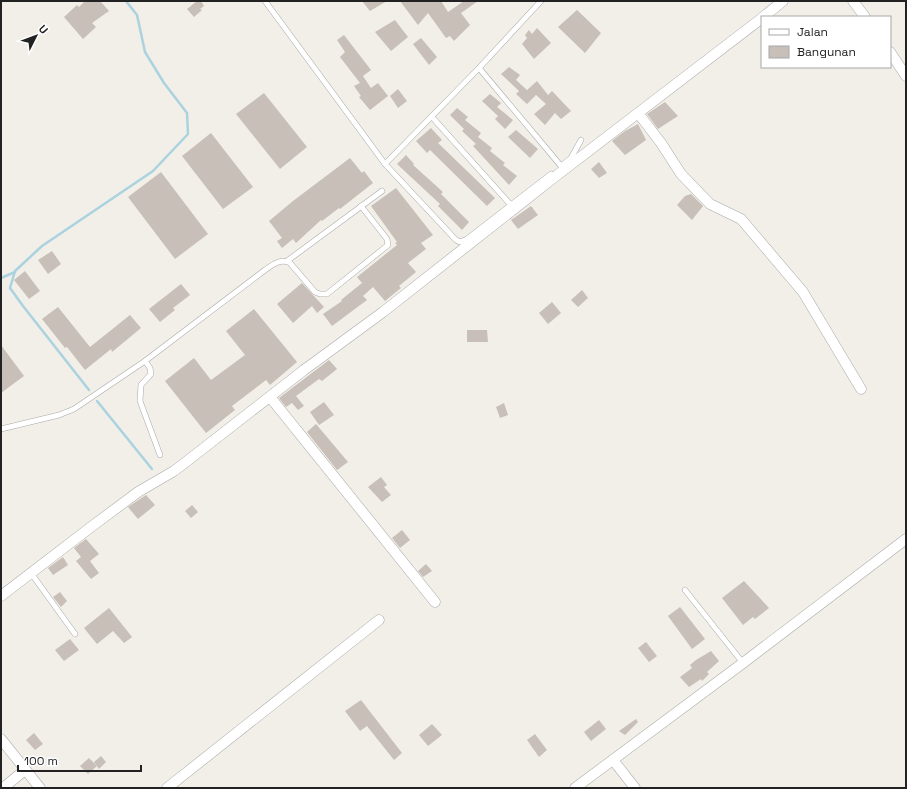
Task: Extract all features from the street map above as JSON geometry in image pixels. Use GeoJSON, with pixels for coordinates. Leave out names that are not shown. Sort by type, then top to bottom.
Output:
{"type":"FeatureCollection","features":[{"type":"Feature","properties":{"kind":"street"},"geometry":{"type":"LineString","coordinates":[[764,16],[783,1]]}},
{"type":"Feature","properties":{"kind":"street"},"geometry":{"type":"LineString","coordinates":[[853,1],[864,16]]}},
{"type":"Feature","properties":{"kind":"street"},"geometry":{"type":"LineString","coordinates":[[1,596],[138,492],[174,471],[304,370],[383,312],[552,179],[761,19]]}},
{"type":"Feature","properties":{"kind":"street"},"geometry":{"type":"LineString","coordinates":[[891,54],[906,76]]}},
{"type":"Feature","properties":{"kind":"street"},"geometry":{"type":"LineString","coordinates":[[638,113],[661,143],[681,174],[710,204],[741,219],[803,292],[861,389]]}},
{"type":"Feature","properties":{"kind":"street"},"geometry":{"type":"LineString","coordinates":[[270,397],[435,602]]}},
{"type":"Feature","properties":{"kind":"street"},"geometry":{"type":"LineString","coordinates":[[575,788],[744,663],[906,539]]}},
{"type":"Feature","properties":{"kind":"street"},"geometry":{"type":"LineString","coordinates":[[167,788],[379,620]]}},
{"type":"Feature","properties":{"kind":"street"},"geometry":{"type":"LineString","coordinates":[[1,739],[40,788]]}},
{"type":"Feature","properties":{"kind":"street"},"geometry":{"type":"LineString","coordinates":[[613,760],[635,788]]}},
{"type":"Feature","properties":{"kind":"street"},"geometry":{"type":"LineString","coordinates":[[3,788],[25,770]]}},
{"type":"Feature","properties":{"kind":"lane"},"geometry":{"type":"LineString","coordinates":[[265,1],[385,164],[451,235],[460,242],[467,239],[571,158],[581,140]]}},
{"type":"Feature","properties":{"kind":"lane"},"geometry":{"type":"LineString","coordinates":[[385,164],[479,68],[541,1]]}},
{"type":"Feature","properties":{"kind":"lane"},"geometry":{"type":"LineString","coordinates":[[479,68],[561,166]]}},
{"type":"Feature","properties":{"kind":"lane"},"geometry":{"type":"LineString","coordinates":[[432,117],[510,204]]}},
{"type":"Feature","properties":{"kind":"lane"},"geometry":{"type":"LineString","coordinates":[[1,429],[59,415],[74,409],[145,361],[272,265],[287,261],[382,190]]}},
{"type":"Feature","properties":{"kind":"lane"},"geometry":{"type":"LineString","coordinates":[[287,261],[293,265],[317,293],[327,294],[336,288],[388,245],[387,239],[361,206]]}},
{"type":"Feature","properties":{"kind":"lane"},"geometry":{"type":"LineString","coordinates":[[145,361],[150,368],[151,374],[141,385],[141,403],[160,455]]}},
{"type":"Feature","properties":{"kind":"lane"},"geometry":{"type":"LineString","coordinates":[[31,573],[76,634]]}},
{"type":"Feature","properties":{"kind":"lane"},"geometry":{"type":"LineString","coordinates":[[685,590],[744,663]]}},
{"type":"Feature","properties":{"kind":"building"},"geometry":{"type":"Polygon","coordinates":[[[85,1],[100,1],[109,11],[92,23],[96,27],[83,39],[64,17],[77,5],[79,7],[85,1]]]}},
{"type":"Feature","properties":{"kind":"building"},"geometry":{"type":"Polygon","coordinates":[[[197,1],[201,1],[204,6],[200,9],[202,10],[194,17],[187,9],[197,1]]]}},
{"type":"Feature","properties":{"kind":"building"},"geometry":{"type":"Polygon","coordinates":[[[362,1],[387,1],[370,11],[362,1]]]}},
{"type":"Feature","properties":{"kind":"building"},"geometry":{"type":"Polygon","coordinates":[[[400,1],[441,1],[448,12],[464,1],[478,1],[461,13],[470,25],[454,41],[450,36],[446,38],[428,13],[418,25],[400,1]]]}},
{"type":"Feature","properties":{"kind":"building"},"geometry":{"type":"Polygon","coordinates":[[[577,10],[601,33],[585,53],[558,27],[577,10]]]}},
{"type":"Feature","properties":{"kind":"building"},"geometry":{"type":"Polygon","coordinates":[[[395,20],[408,37],[391,51],[375,32],[395,20]]]}},
{"type":"Feature","properties":{"kind":"building"},"geometry":{"type":"Polygon","coordinates":[[[537,28],[551,43],[534,59],[522,44],[527,38],[525,35],[529,30],[532,34],[537,28]]]}},
{"type":"Feature","properties":{"kind":"building"},"geometry":{"type":"Polygon","coordinates":[[[344,35],[371,70],[363,76],[371,88],[378,83],[388,96],[370,110],[359,97],[361,96],[354,86],[360,83],[340,57],[345,52],[337,40],[344,35]]]}},
{"type":"Feature","properties":{"kind":"building"},"geometry":{"type":"Polygon","coordinates":[[[421,38],[437,57],[429,65],[413,44],[421,38]]]}},
{"type":"Feature","properties":{"kind":"building"},"geometry":{"type":"Polygon","coordinates":[[[509,67],[520,75],[516,80],[527,90],[537,81],[548,95],[552,91],[571,111],[561,119],[555,113],[545,125],[534,114],[546,104],[536,95],[527,104],[516,94],[519,91],[501,74],[509,67]]]}},
{"type":"Feature","properties":{"kind":"building"},"geometry":{"type":"Polygon","coordinates":[[[398,89],[407,101],[398,108],[390,96],[398,89]]]}},
{"type":"Feature","properties":{"kind":"building"},"geometry":{"type":"Polygon","coordinates":[[[264,93],[307,147],[280,169],[236,114],[264,93]]]}},
{"type":"Feature","properties":{"kind":"building"},"geometry":{"type":"Polygon","coordinates":[[[490,94],[501,103],[497,107],[513,120],[505,129],[495,119],[498,116],[482,101],[490,94]]]}},
{"type":"Feature","properties":{"kind":"building"},"geometry":{"type":"Polygon","coordinates":[[[665,102],[678,116],[658,129],[647,114],[665,102]]]}},
{"type":"Feature","properties":{"kind":"building"},"geometry":{"type":"Polygon","coordinates":[[[457,108],[468,117],[465,120],[481,133],[478,137],[492,148],[490,151],[505,163],[503,165],[517,176],[509,185],[473,146],[476,144],[462,131],[464,129],[450,115],[457,108]]]}},
{"type":"Feature","properties":{"kind":"building"},"geometry":{"type":"Polygon","coordinates":[[[638,124],[646,140],[625,155],[612,141],[625,131],[638,124]]]}},
{"type":"Feature","properties":{"kind":"building"},"geometry":{"type":"Polygon","coordinates":[[[431,128],[442,140],[438,143],[495,198],[487,206],[430,150],[427,153],[416,141],[431,128]]]}},
{"type":"Feature","properties":{"kind":"building"},"geometry":{"type":"Polygon","coordinates":[[[516,130],[538,149],[530,158],[508,137],[516,130]]]}},
{"type":"Feature","properties":{"kind":"building"},"geometry":{"type":"Polygon","coordinates":[[[211,133],[253,187],[223,209],[182,156],[211,133]]]}},
{"type":"Feature","properties":{"kind":"building"},"geometry":{"type":"Polygon","coordinates":[[[406,155],[414,164],[413,165],[443,192],[441,194],[469,222],[462,230],[438,206],[440,204],[397,164],[406,155]]]}},
{"type":"Feature","properties":{"kind":"building"},"geometry":{"type":"Polygon","coordinates":[[[350,158],[362,173],[364,171],[373,183],[340,209],[339,208],[322,221],[321,220],[296,243],[293,239],[282,248],[277,241],[282,238],[269,221],[350,158]]]}},
{"type":"Feature","properties":{"kind":"building"},"geometry":{"type":"Polygon","coordinates":[[[599,162],[607,173],[599,178],[591,169],[599,162]]]}},
{"type":"Feature","properties":{"kind":"building"},"geometry":{"type":"Polygon","coordinates":[[[161,172],[208,234],[175,259],[128,197],[161,172]]]}},
{"type":"Feature","properties":{"kind":"building"},"geometry":{"type":"Polygon","coordinates":[[[396,188],[433,235],[421,243],[426,249],[408,263],[416,272],[399,286],[401,288],[385,301],[373,287],[363,296],[367,300],[332,326],[323,314],[342,301],[341,300],[362,283],[357,277],[397,245],[395,243],[397,242],[371,206],[396,188]]]}},
{"type":"Feature","properties":{"kind":"building"},"geometry":{"type":"Polygon","coordinates":[[[691,194],[703,206],[692,220],[677,205],[685,196],[691,194]]]}},
{"type":"Feature","properties":{"kind":"building"},"geometry":{"type":"Polygon","coordinates":[[[531,206],[538,215],[518,229],[511,220],[531,206]]]}},
{"type":"Feature","properties":{"kind":"building"},"geometry":{"type":"Polygon","coordinates":[[[52,251],[61,264],[48,274],[38,260],[52,251]]]}},
{"type":"Feature","properties":{"kind":"building"},"geometry":{"type":"Polygon","coordinates":[[[25,271],[40,291],[29,299],[14,280],[25,271]]]}},
{"type":"Feature","properties":{"kind":"building"},"geometry":{"type":"Polygon","coordinates":[[[302,283],[324,307],[317,313],[312,306],[293,323],[277,304],[302,283]]]}},
{"type":"Feature","properties":{"kind":"building"},"geometry":{"type":"Polygon","coordinates":[[[181,284],[190,295],[173,308],[175,310],[160,322],[149,309],[181,284]]]}},
{"type":"Feature","properties":{"kind":"building"},"geometry":{"type":"Polygon","coordinates":[[[582,290],[588,298],[578,307],[571,300],[582,290]]]}},
{"type":"Feature","properties":{"kind":"building"},"geometry":{"type":"Polygon","coordinates":[[[552,302],[561,313],[548,324],[539,313],[552,302]]]}},
{"type":"Feature","properties":{"kind":"building"},"geometry":{"type":"Polygon","coordinates":[[[58,307],[90,347],[130,315],[141,328],[112,352],[111,349],[85,370],[42,319],[58,307]]]}},
{"type":"Feature","properties":{"kind":"building"},"geometry":{"type":"Polygon","coordinates":[[[254,309],[297,362],[270,385],[266,380],[232,406],[235,410],[206,433],[165,381],[194,358],[211,380],[245,355],[226,331],[254,309]]]}},
{"type":"Feature","properties":{"kind":"building"},"geometry":{"type":"Polygon","coordinates":[[[467,330],[487,330],[488,342],[467,342],[467,330]]]}},
{"type":"Feature","properties":{"kind":"building"},"geometry":{"type":"Polygon","coordinates":[[[1,345],[24,376],[1,393],[1,345]]]}},
{"type":"Feature","properties":{"kind":"building"},"geometry":{"type":"Polygon","coordinates":[[[329,360],[337,369],[322,381],[319,379],[296,396],[304,406],[298,410],[292,403],[286,407],[279,398],[329,360]]]}},
{"type":"Feature","properties":{"kind":"building"},"geometry":{"type":"Polygon","coordinates":[[[324,402],[334,415],[319,425],[310,412],[324,402]]]}},
{"type":"Feature","properties":{"kind":"building"},"geometry":{"type":"Polygon","coordinates":[[[504,403],[508,415],[500,418],[496,407],[504,403]]]}},
{"type":"Feature","properties":{"kind":"building"},"geometry":{"type":"Polygon","coordinates":[[[316,424],[348,462],[337,470],[307,432],[316,424]]]}},
{"type":"Feature","properties":{"kind":"building"},"geometry":{"type":"Polygon","coordinates":[[[381,477],[387,485],[384,487],[391,495],[382,502],[368,487],[381,477]]]}},
{"type":"Feature","properties":{"kind":"building"},"geometry":{"type":"Polygon","coordinates":[[[146,495],[155,505],[138,519],[128,507],[146,495]]]}},
{"type":"Feature","properties":{"kind":"building"},"geometry":{"type":"Polygon","coordinates":[[[192,505],[198,512],[191,518],[185,511],[192,505]]]}},
{"type":"Feature","properties":{"kind":"building"},"geometry":{"type":"Polygon","coordinates":[[[402,530],[410,540],[400,548],[392,538],[402,530]]]}},
{"type":"Feature","properties":{"kind":"building"},"geometry":{"type":"Polygon","coordinates":[[[86,539],[99,554],[90,561],[99,573],[91,579],[76,561],[81,557],[74,548],[86,539]]]}},
{"type":"Feature","properties":{"kind":"building"},"geometry":{"type":"Polygon","coordinates":[[[63,557],[68,565],[53,575],[48,568],[63,557]]]}},
{"type":"Feature","properties":{"kind":"building"},"geometry":{"type":"Polygon","coordinates":[[[426,564],[432,571],[423,577],[418,571],[426,564]]]}},
{"type":"Feature","properties":{"kind":"building"},"geometry":{"type":"Polygon","coordinates":[[[744,581],[769,608],[755,619],[753,617],[743,625],[722,598],[744,581]]]}},
{"type":"Feature","properties":{"kind":"building"},"geometry":{"type":"Polygon","coordinates":[[[60,592],[67,601],[61,607],[53,597],[60,592]]]}},
{"type":"Feature","properties":{"kind":"building"},"geometry":{"type":"Polygon","coordinates":[[[680,607],[705,639],[692,649],[668,616],[680,607]]]}},
{"type":"Feature","properties":{"kind":"building"},"geometry":{"type":"Polygon","coordinates":[[[109,608],[132,637],[124,643],[113,631],[97,644],[84,628],[109,608]]]}},
{"type":"Feature","properties":{"kind":"building"},"geometry":{"type":"Polygon","coordinates":[[[70,639],[79,650],[64,661],[55,650],[70,639]]]}},
{"type":"Feature","properties":{"kind":"building"},"geometry":{"type":"Polygon","coordinates":[[[646,642],[657,656],[649,662],[638,648],[646,642]]]}},
{"type":"Feature","properties":{"kind":"building"},"geometry":{"type":"Polygon","coordinates":[[[711,651],[719,661],[707,672],[709,674],[702,681],[701,679],[689,687],[680,677],[692,668],[690,665],[711,651]]]}},
{"type":"Feature","properties":{"kind":"building"},"geometry":{"type":"Polygon","coordinates":[[[361,700],[402,753],[394,760],[367,726],[360,731],[345,711],[361,700]]]}},
{"type":"Feature","properties":{"kind":"building"},"geometry":{"type":"Polygon","coordinates":[[[636,719],[638,722],[625,735],[619,731],[636,719]]]}},
{"type":"Feature","properties":{"kind":"building"},"geometry":{"type":"Polygon","coordinates":[[[599,720],[606,729],[591,741],[584,732],[599,720]]]}},
{"type":"Feature","properties":{"kind":"building"},"geometry":{"type":"Polygon","coordinates":[[[432,724],[442,735],[428,746],[419,735],[432,724]]]}},
{"type":"Feature","properties":{"kind":"building"},"geometry":{"type":"Polygon","coordinates":[[[34,733],[43,744],[35,750],[26,740],[34,733]]]}},
{"type":"Feature","properties":{"kind":"building"},"geometry":{"type":"Polygon","coordinates":[[[535,734],[547,750],[539,757],[527,740],[535,734]]]}},
{"type":"Feature","properties":{"kind":"building"},"geometry":{"type":"Polygon","coordinates":[[[101,756],[106,762],[99,769],[94,762],[101,756]]]}},
{"type":"Feature","properties":{"kind":"building"},"geometry":{"type":"Polygon","coordinates":[[[89,758],[97,766],[88,774],[80,766],[89,758]]]}},
{"type":"Feature","properties":{"kind":"waterway"},"geometry":{"type":"LineString","coordinates":[[89,390],[10,288],[15,271],[42,246],[153,171],[188,134],[187,113],[164,83],[145,52],[137,15],[126,1]]}},
{"type":"Feature","properties":{"kind":"waterway"},"geometry":{"type":"LineString","coordinates":[[1,278],[15,272]]}},
{"type":"Feature","properties":{"kind":"waterway"},"geometry":{"type":"LineString","coordinates":[[97,401],[152,469]]}}]}
